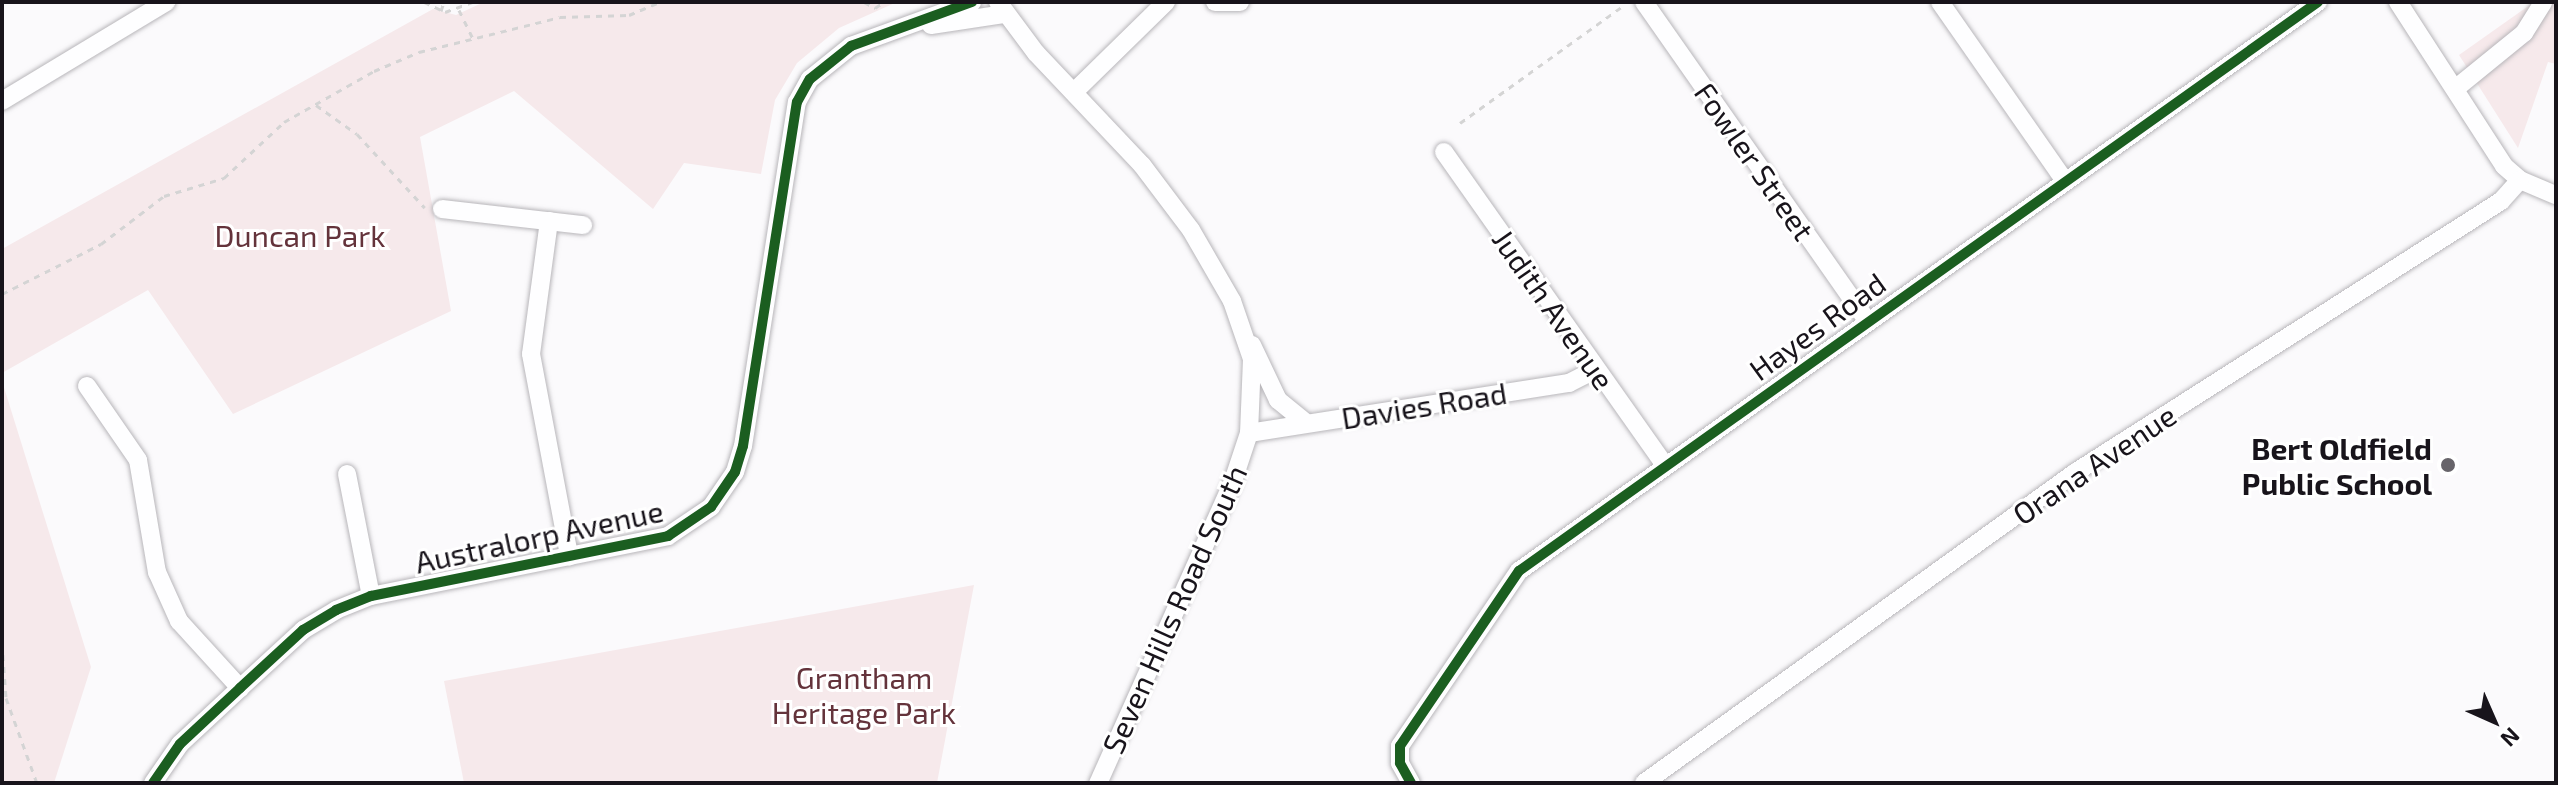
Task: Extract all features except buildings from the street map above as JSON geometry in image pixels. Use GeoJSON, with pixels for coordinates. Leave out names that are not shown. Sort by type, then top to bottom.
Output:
{"type":"FeatureCollection","features":[{"type":"Feature","properties":{"kind":"street"},"geometry":{"type":"LineString","coordinates":[[2,101],[166,2]]}},
{"type":"Feature","properties":{"kind":"street","name":"Australorp Avenue"},"geometry":{"type":"LineString","coordinates":[[153,783],[180,744],[303,630],[371,596],[668,536],[699,518],[728,485],[743,446],[797,102],[833,57],[888,31],[972,2]]}},
{"type":"Feature","properties":{"kind":"street"},"geometry":{"type":"LineString","coordinates":[[1074,92],[1166,2]]}},
{"type":"Feature","properties":{"kind":"street"},"geometry":{"type":"LineString","coordinates":[[1215,2],[1240,2]]}},
{"type":"Feature","properties":{"kind":"street","name":"Fowler Street"},"geometry":{"type":"LineString","coordinates":[[1644,2],[1866,319]]}},
{"type":"Feature","properties":{"kind":"street"},"geometry":{"type":"LineString","coordinates":[[1940,2],[2065,181]]}},
{"type":"Feature","properties":{"kind":"street","name":"Hayes Road"},"geometry":{"type":"LineString","coordinates":[[1411,783],[1400,763],[1400,746],[1508,582],[1866,319],[2318,2]]}},
{"type":"Feature","properties":{"kind":"street"},"geometry":{"type":"LineString","coordinates":[[2398,2],[2501,163],[2520,180],[2556,195]]}},
{"type":"Feature","properties":{"kind":"street"},"geometry":{"type":"LineString","coordinates":[[2455,89],[2516,41],[2543,2]]}},
{"type":"Feature","properties":{"kind":"street","name":"Australorp Avenue"},"geometry":{"type":"LineString","coordinates":[[888,31],[1001,8]]}},
{"type":"Feature","properties":{"kind":"street","name":"Seven Hills Road South"},"geometry":{"type":"LineString","coordinates":[[1001,8],[1142,165],[1191,230],[1248,339],[1260,353],[1278,400],[1306,423]]}},
{"type":"Feature","properties":{"kind":"street","name":"Judith Avenue"},"geometry":{"type":"LineString","coordinates":[[1444,152],[1665,465]]}},
{"type":"Feature","properties":{"kind":"street","name":"Orana Avenue"},"geometry":{"type":"LineString","coordinates":[[1644,783],[2076,472],[2501,201],[2520,180]]}},
{"type":"Feature","properties":{"kind":"street"},"geometry":{"type":"LineString","coordinates":[[442,209],[583,225]]}},
{"type":"Feature","properties":{"kind":"street"},"geometry":{"type":"LineString","coordinates":[[549,221],[531,354],[569,556]]}},
{"type":"Feature","properties":{"kind":"street","name":"Seven Hills Road South"},"geometry":{"type":"LineString","coordinates":[[1098,783],[1207,546],[1249,433],[1254,379],[1248,339]]}},
{"type":"Feature","properties":{"kind":"street","name":"Davies Road"},"geometry":{"type":"LineString","coordinates":[[1249,433],[1569,383],[1596,369]]}},
{"type":"Feature","properties":{"kind":"street"},"geometry":{"type":"LineString","coordinates":[[87,386],[138,460],[157,572],[179,621],[240,688]]}},
{"type":"Feature","properties":{"kind":"street"},"geometry":{"type":"LineString","coordinates":[[347,474],[371,596]]}},
{"type":"Feature","properties":{"kind":"path"},"geometry":{"type":"LineString","coordinates":[[424,2],[441,11],[458,10],[472,2]]}},
{"type":"Feature","properties":{"kind":"path"},"geometry":{"type":"LineString","coordinates":[[441,11],[444,2]]}},
{"type":"Feature","properties":{"kind":"path"},"geometry":{"type":"LineString","coordinates":[[2,294],[101,244],[164,196],[224,178],[284,122],[339,88],[419,52],[560,17],[629,15],[659,2]]}},
{"type":"Feature","properties":{"kind":"path"},"geometry":{"type":"LineString","coordinates":[[864,2],[875,8],[884,2]]}},
{"type":"Feature","properties":{"kind":"path"},"geometry":{"type":"LineString","coordinates":[[1460,123],[1624,5]]}},
{"type":"Feature","properties":{"kind":"path"},"geometry":{"type":"LineString","coordinates":[[458,10],[473,39]]}},
{"type":"Feature","properties":{"kind":"path"},"geometry":{"type":"LineString","coordinates":[[316,105],[357,134],[424,207],[434,213],[442,209]]}},
{"type":"Feature","properties":{"kind":"path"},"geometry":{"type":"LineString","coordinates":[[2,643],[6,698],[37,783]]}},
{"type":"Feature","properties":{"kind":"green space","name":"Duncan Park"},"geometry":{"type":"Polygon","coordinates":[[[484,2],[897,2],[839,28],[797,63],[775,100],[761,174],[684,163],[653,209],[514,91],[420,137],[451,311],[233,414],[148,290],[2,373],[2,249],[433,9],[456,15],[484,2]]]}},
{"type":"Feature","properties":{"kind":"green space"},"geometry":{"type":"Polygon","coordinates":[[[2534,2],[2556,2],[2556,64],[2548,62],[2518,148],[2459,55],[2534,2]]]}},
{"type":"Feature","properties":{"kind":"green space"},"geometry":{"type":"Polygon","coordinates":[[[2,381],[91,667],[54,783],[2,783],[2,381]]]}},
{"type":"Feature","properties":{"kind":"green space","name":"Grantham Heritage Park"},"geometry":{"type":"Polygon","coordinates":[[[974,585],[937,783],[464,783],[444,681],[974,585]]]}},
{"type":"Feature","properties":{"kind":"cycle path"},"geometry":{"type":"LineString","coordinates":[[153,783],[180,744],[303,630],[336,610],[371,596],[668,536],[711,507],[735,472],[743,446],[797,102],[810,79],[851,46],[972,2]]}},
{"type":"Feature","properties":{"kind":"cycle path"},"geometry":{"type":"LineString","coordinates":[[1411,783],[1400,763],[1400,746],[1519,571],[2318,2]]}},
{"type":"Feature","properties":{"kind":"place","name":"Bert Oldfield Public School"},"geometry":{"type":"Point","coordinates":[2448,465]}}]}
